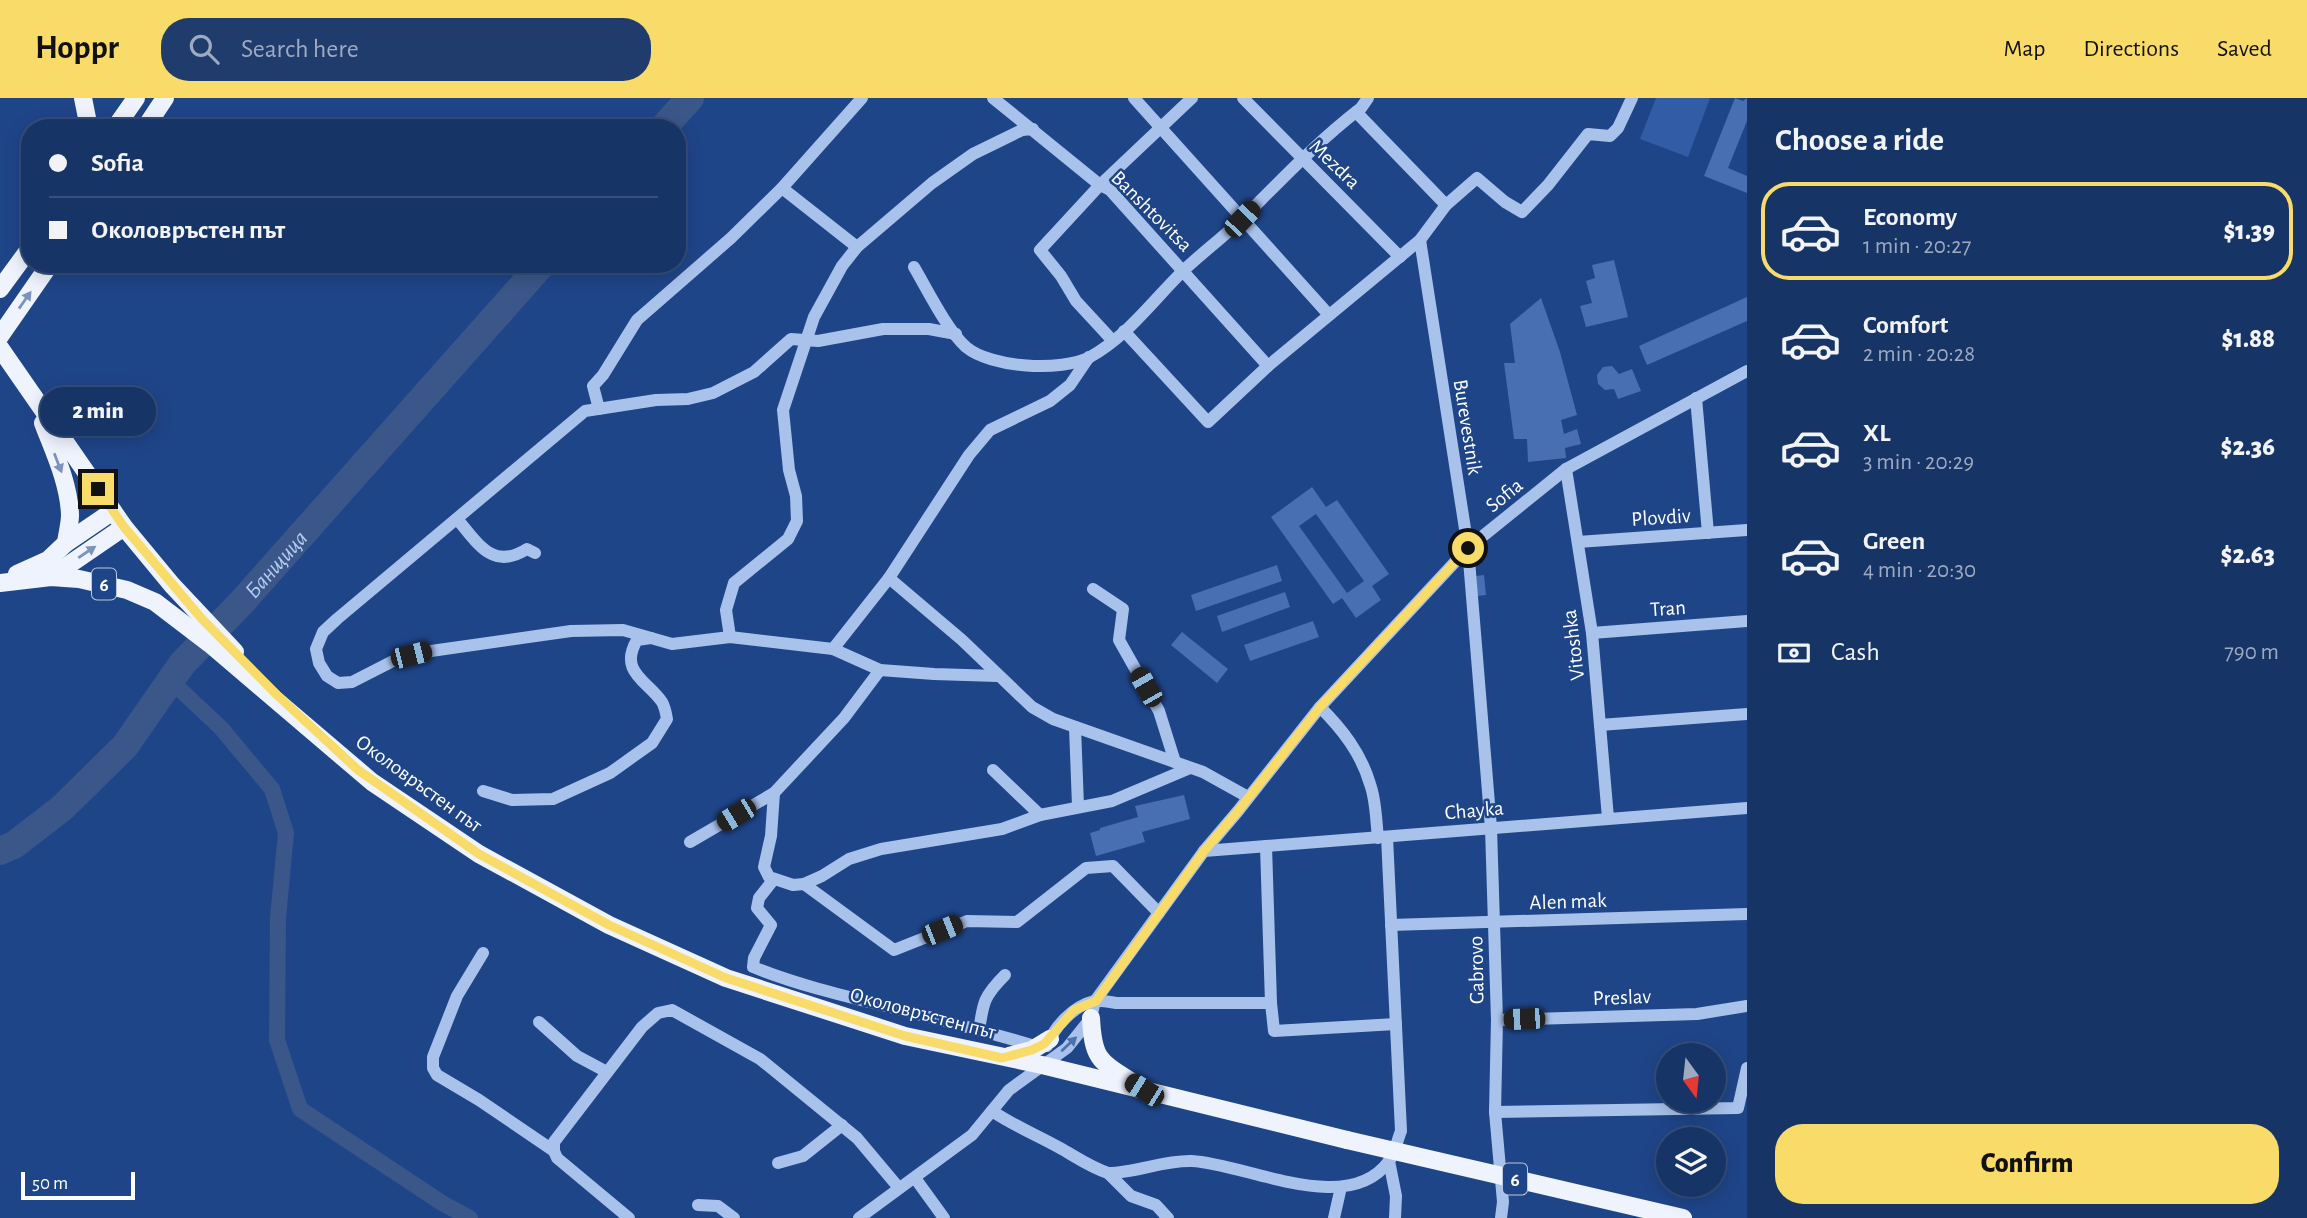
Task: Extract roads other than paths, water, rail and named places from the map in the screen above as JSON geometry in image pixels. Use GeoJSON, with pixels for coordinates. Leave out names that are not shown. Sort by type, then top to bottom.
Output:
{"type":"FeatureCollection","features":[{"type":"Feature","properties":{"kind":"main road"},"geometry":{"type":"LineString","coordinates":[[83,98],[87,119]]}},
{"type":"Feature","properties":{"kind":"main road"},"geometry":{"type":"LineString","coordinates":[[121,119],[136,98]]}},
{"type":"Feature","properties":{"kind":"main road"},"geometry":{"type":"LineString","coordinates":[[151,119],[165,98]]}},
{"type":"Feature","properties":{"kind":"main road"},"geometry":{"type":"LineString","coordinates":[[0,289],[21,260]]}},
{"type":"Feature","properties":{"kind":"main road"},"geometry":{"type":"LineString","coordinates":[[0,336],[44,273]]}},
{"type":"Feature","properties":{"kind":"main road","name":"6"},"geometry":{"type":"LineString","coordinates":[[0,348],[124,527],[257,681]]}},
{"type":"Feature","properties":{"kind":"main road"},"geometry":{"type":"LineString","coordinates":[[34,400],[68,496],[70,517],[66,543]]}},
{"type":"Feature","properties":{"kind":"main road"},"geometry":{"type":"LineString","coordinates":[[0,577],[30,570],[48,560],[66,543],[113,511]]}},
{"type":"Feature","properties":{"kind":"main road"},"geometry":{"type":"LineString","coordinates":[[51,577],[124,527]]}},
{"type":"Feature","properties":{"kind":"main road","name":"6"},"geometry":{"type":"LineString","coordinates":[[0,583],[51,577],[106,584],[127,590],[155,602],[257,681]]}},
{"type":"Feature","properties":{"kind":"main road","name":"Околовръстен път"},"geometry":{"type":"LineString","coordinates":[[257,681],[372,782],[479,854],[609,925],[726,978],[905,1036],[1042,1065],[1347,1140],[1683,1218]]}},
{"type":"Feature","properties":{"kind":"main road"},"geometry":{"type":"LineString","coordinates":[[1093,1009],[1092,1043],[1096,1054],[1106,1065],[1144,1090]]}},
{"type":"Feature","properties":{"kind":"main road"},"geometry":{"type":"LineString","coordinates":[[1002,1058],[1044,1043]]}},
{"type":"Feature","properties":{"kind":"street"},"geometry":{"type":"LineString","coordinates":[[599,409],[593,386],[637,320],[731,238],[782,188],[862,98]]}},
{"type":"Feature","properties":{"kind":"street","name":"Banshtovitsa"},"geometry":{"type":"LineString","coordinates":[[993,98],[1100,185],[1110,190],[1268,366]]}},
{"type":"Feature","properties":{"kind":"street"},"geometry":{"type":"LineString","coordinates":[[1134,98],[1329,315]]}},
{"type":"Feature","properties":{"kind":"street"},"geometry":{"type":"LineString","coordinates":[[1112,340],[1076,301],[1061,276],[1040,250],[1100,185],[1192,98]]}},
{"type":"Feature","properties":{"kind":"street","name":"Mezdra"},"geometry":{"type":"LineString","coordinates":[[1243,98],[1400,257]]}},
{"type":"Feature","properties":{"kind":"street"},"geometry":{"type":"LineString","coordinates":[[833,649],[889,578],[969,455],[990,430],[1050,401],[1070,385],[1089,357],[1124,331],[1184,270],[1242,219],[1301,159],[1356,112],[1368,98]]}},
{"type":"Feature","properties":{"kind":"street"},"geometry":{"type":"LineString","coordinates":[[1124,331],[1208,422],[1268,366],[1420,240],[1446,205],[1477,178],[1505,202],[1522,212],[1588,134],[1610,136],[1618,128],[1632,98]]}},
{"type":"Feature","properties":{"kind":"street"},"geometry":{"type":"LineString","coordinates":[[1356,112],[1446,205]]}},
{"type":"Feature","properties":{"kind":"street"},"geometry":{"type":"LineString","coordinates":[[730,637],[726,610],[734,583],[775,552],[788,539],[797,522],[796,496],[789,470],[783,410],[803,355],[804,340],[842,266],[857,247],[932,183],[973,154],[1022,130],[1033,129]]}},
{"type":"Feature","properties":{"kind":"street"},"geometry":{"type":"LineString","coordinates":[[782,188],[857,247]]}},
{"type":"Feature","properties":{"kind":"street","name":"Burevestnik"},"geometry":{"type":"LineString","coordinates":[[1420,240],[1468,548],[1491,828]]}},
{"type":"Feature","properties":{"kind":"street"},"geometry":{"type":"LineString","coordinates":[[914,267],[966,347],[990,361],[1044,365],[1068,363],[1089,357]]}},
{"type":"Feature","properties":{"kind":"street"},"geometry":{"type":"LineString","coordinates":[[956,334],[929,329],[883,329],[818,341],[791,339],[754,372],[712,393],[688,399],[656,400],[585,411],[323,632],[316,649],[318,663],[327,676],[338,683],[352,682],[397,659],[424,652],[571,631],[623,631],[672,644],[730,637],[833,649],[880,670],[997,676]]}},
{"type":"Feature","properties":{"kind":"street","name":"Sofia"},"geometry":{"type":"LineString","coordinates":[[859,1218],[972,1135],[1009,1090],[1067,1048],[1204,851],[1320,707],[1468,548],[1566,469],[1747,371]]}},
{"type":"Feature","properties":{"kind":"street"},"geometry":{"type":"LineString","coordinates":[[1696,398],[1708,533]]}},
{"type":"Feature","properties":{"kind":"street","name":"Vitoshka"},"geometry":{"type":"LineString","coordinates":[[1566,469],[1592,633],[1608,818]]}},
{"type":"Feature","properties":{"kind":"street"},"geometry":{"type":"LineString","coordinates":[[457,519],[484,550],[499,559],[516,556],[527,549],[535,553]]}},
{"type":"Feature","properties":{"kind":"street","name":"Plovdiv"},"geometry":{"type":"LineString","coordinates":[[1578,542],[1747,530]]}},
{"type":"Feature","properties":{"kind":"street"},"geometry":{"type":"LineString","coordinates":[[889,578],[962,640],[1032,707],[1053,719],[1190,768],[1248,797]]}},
{"type":"Feature","properties":{"kind":"street"},"geometry":{"type":"LineString","coordinates":[[1093,589],[1124,609],[1119,640],[1159,711],[1175,762]]}},
{"type":"Feature","properties":{"kind":"street","name":"Tran"},"geometry":{"type":"LineString","coordinates":[[1592,633],[1747,621]]}},
{"type":"Feature","properties":{"kind":"street"},"geometry":{"type":"LineString","coordinates":[[483,791],[512,800],[553,799],[610,772],[652,743],[667,719],[664,704],[647,685],[638,680],[631,660],[637,640],[651,638]]}},
{"type":"Feature","properties":{"kind":"street"},"geometry":{"type":"LineString","coordinates":[[691,842],[774,793],[844,718],[880,670]]}},
{"type":"Feature","properties":{"kind":"street"},"geometry":{"type":"LineString","coordinates":[[992,1111],[1016,1127],[1095,1169],[1108,1173],[1191,1161],[1299,1186],[1341,1187],[1363,1183],[1389,1161],[1401,1131],[1391,925],[1382,837],[1371,785],[1364,768],[1343,731],[1320,707]]}},
{"type":"Feature","properties":{"kind":"street"},"geometry":{"type":"LineString","coordinates":[[1600,725],[1747,714]]}},
{"type":"Feature","properties":{"kind":"street"},"geometry":{"type":"LineString","coordinates":[[1075,727],[1078,806]]}},
{"type":"Feature","properties":{"kind":"street"},"geometry":{"type":"LineString","coordinates":[[774,793],[771,836],[764,867],[769,877],[793,885],[804,884],[849,859],[881,849],[1003,829],[1040,814],[1112,801],[1190,768]]}},
{"type":"Feature","properties":{"kind":"street"},"geometry":{"type":"LineString","coordinates":[[993,770],[1040,814]]}},
{"type":"Feature","properties":{"kind":"street","name":"Chayka"},"geometry":{"type":"LineString","coordinates":[[1204,851],[1747,808]]}},
{"type":"Feature","properties":{"kind":"street","name":"Gabrovo"},"geometry":{"type":"LineString","coordinates":[[1491,828],[1497,1020],[1495,1112],[1503,1202],[1501,1218]]}},
{"type":"Feature","properties":{"kind":"street"},"geometry":{"type":"LineString","coordinates":[[1266,846],[1274,1031],[1396,1024]]}},
{"type":"Feature","properties":{"kind":"street"},"geometry":{"type":"LineString","coordinates":[[804,884],[894,950],[967,920],[1017,922],[1086,868],[1113,866],[1159,913]]}},
{"type":"Feature","properties":{"kind":"street"},"geometry":{"type":"LineString","coordinates":[[774,879],[759,898],[757,908],[771,925],[754,958],[753,967],[782,979],[845,997],[979,1031],[1044,1043]]}},
{"type":"Feature","properties":{"kind":"street","name":"Alen mak"},"geometry":{"type":"LineString","coordinates":[[1391,925],[1747,914]]}},
{"type":"Feature","properties":{"kind":"street"},"geometry":{"type":"LineString","coordinates":[[483,953],[457,996],[433,1057],[433,1068],[437,1075],[554,1151]]}},
{"type":"Feature","properties":{"kind":"street"},"geometry":{"type":"LineString","coordinates":[[979,1031],[983,1003],[990,990],[1005,975]]}},
{"type":"Feature","properties":{"kind":"street"},"geometry":{"type":"LineString","coordinates":[[1042,1065],[1044,1043],[1074,1010],[1093,1009],[1116,1003],[1271,1003]]}},
{"type":"Feature","properties":{"kind":"street","name":"Preslav"},"geometry":{"type":"LineString","coordinates":[[1497,1020],[1697,1014],[1747,1006]]}},
{"type":"Feature","properties":{"kind":"street"},"geometry":{"type":"LineString","coordinates":[[629,1218],[557,1158],[554,1142],[642,1027],[658,1013],[672,1010],[760,1059],[858,1138],[899,1188]]}},
{"type":"Feature","properties":{"kind":"street"},"geometry":{"type":"LineString","coordinates":[[539,1022],[577,1056],[607,1072]]}},
{"type":"Feature","properties":{"kind":"street"},"geometry":{"type":"LineString","coordinates":[[1495,1112],[1738,1108],[1747,1068]]}},
{"type":"Feature","properties":{"kind":"street"},"geometry":{"type":"LineString","coordinates":[[778,1163],[803,1156],[842,1125]]}},
{"type":"Feature","properties":{"kind":"street"},"geometry":{"type":"LineString","coordinates":[[1389,1161],[1396,1196],[1395,1218]]}},
{"type":"Feature","properties":{"kind":"street"},"geometry":{"type":"LineString","coordinates":[[1108,1173],[1131,1196],[1156,1205],[1168,1218]]}},
{"type":"Feature","properties":{"kind":"street"},"geometry":{"type":"LineString","coordinates":[[915,1178],[944,1218]]}},
{"type":"Feature","properties":{"kind":"street"},"geometry":{"type":"LineString","coordinates":[[1334,1218],[1341,1187]]}},
{"type":"Feature","properties":{"kind":"street"},"geometry":{"type":"LineString","coordinates":[[698,1205],[718,1206],[734,1218]]}},
{"type":"Feature","properties":{"kind":"waterway","name":"Банщица"},"geometry":{"type":"LineString","coordinates":[[671,119],[690,98]]}},
{"type":"Feature","properties":{"kind":"waterway","name":"Банщица"},"geometry":{"type":"LineString","coordinates":[[0,851],[14,845],[62,808],[125,746],[182,664],[241,603],[534,273]]}},
{"type":"Feature","properties":{"kind":"waterway"},"geometry":{"type":"LineString","coordinates":[[170,680],[221,728],[272,789],[286,833],[278,918],[277,1040],[300,1109],[442,1203],[470,1218]]}}]}
